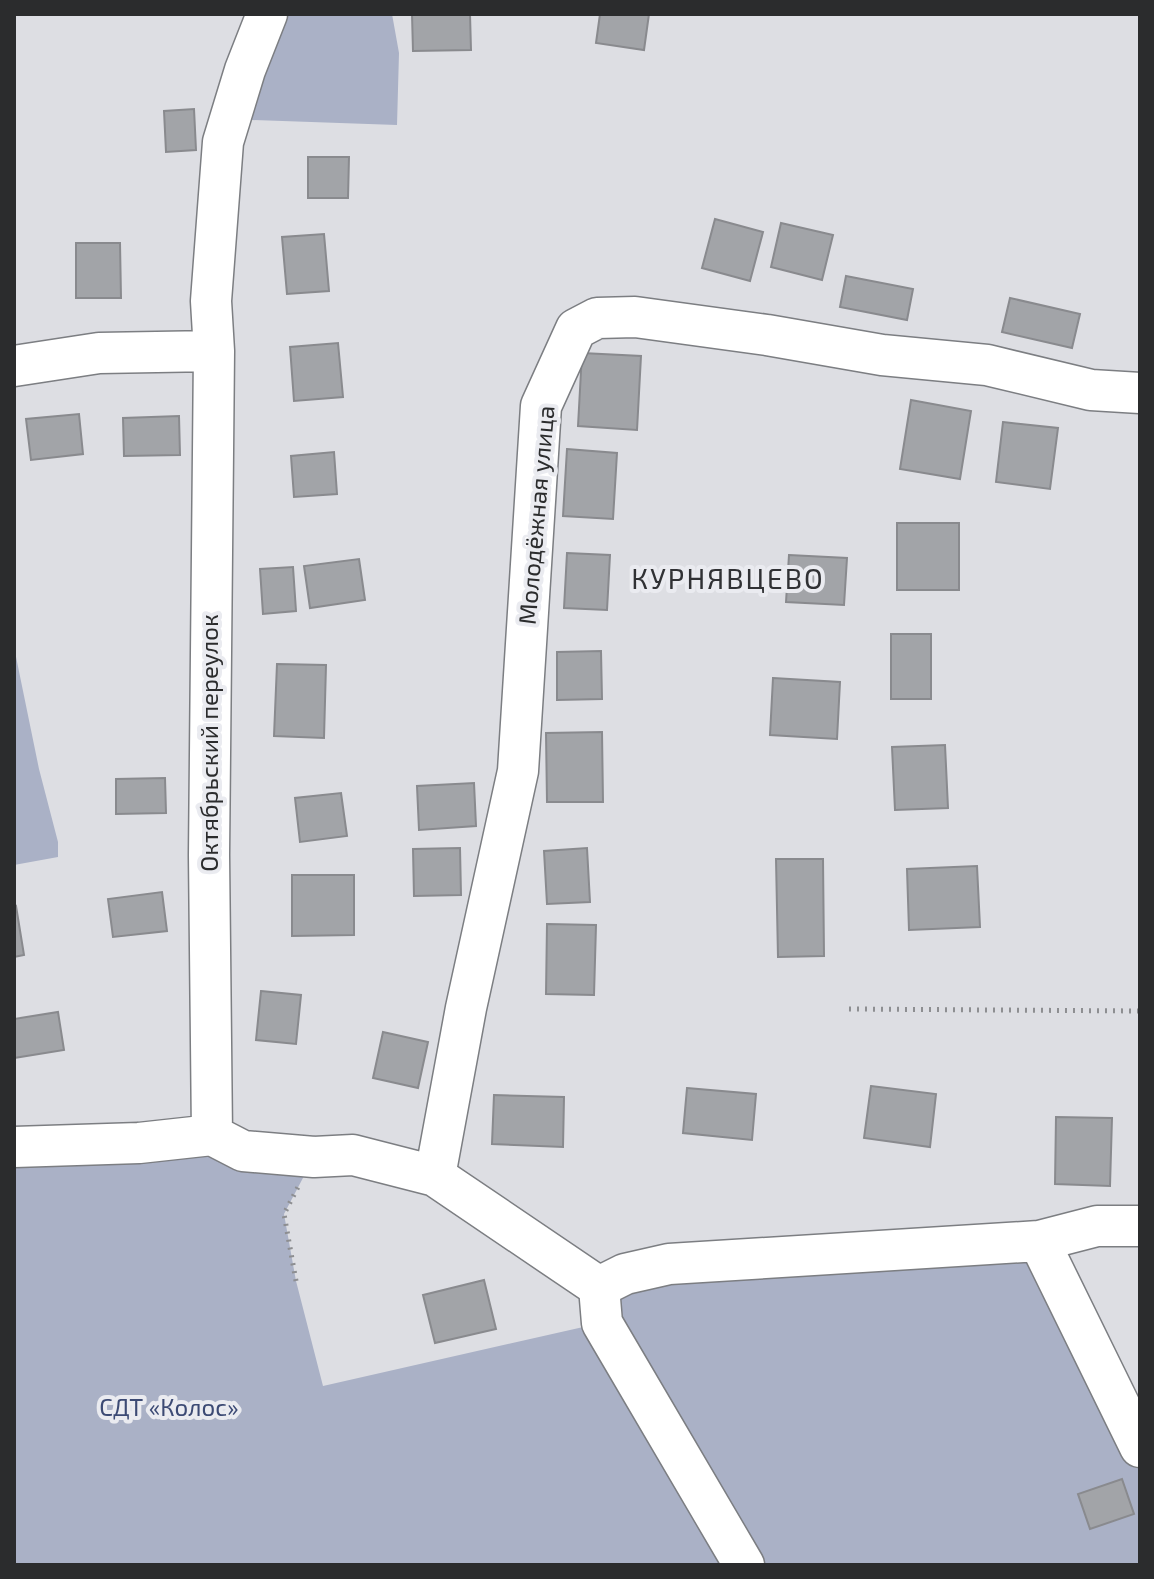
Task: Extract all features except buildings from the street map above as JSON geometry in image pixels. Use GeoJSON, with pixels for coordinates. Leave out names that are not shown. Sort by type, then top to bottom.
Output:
{"type":"FeatureCollection","features":[{"type":"Feature","properties":{"kind":"street","name":"Октябрьский переулок"},"geometry":{"type":"LineString","coordinates":[[212,1135],[209,855],[214,351],[211,301],[223,142],[245,70],[267,14]]}},
{"type":"Feature","properties":{"kind":"street","name":"Молодёжная улица"},"geometry":{"type":"LineString","coordinates":[[435,1176],[466,1008],[518,771],[541,406],[576,329],[597,318],[635,317],[882,355],[987,365],[1091,390],[1140,393]]}},
{"type":"Feature","properties":{"kind":"street"},"geometry":{"type":"LineString","coordinates":[[14,366],[99,353],[214,351]]}},
{"type":"Feature","properties":{"kind":"street"},"geometry":{"type":"LineString","coordinates":[[14,1147],[139,1143],[212,1135],[243,1151],[314,1157],[353,1155],[435,1176],[599,1287]]}},
{"type":"Feature","properties":{"kind":"street"},"geometry":{"type":"LineString","coordinates":[[599,1287],[625,1274],[669,1264],[1039,1241],[1097,1226],[1140,1226]]}},
{"type":"Feature","properties":{"kind":"street"},"geometry":{"type":"LineString","coordinates":[[1039,1241],[1140,1447]]}},
{"type":"Feature","properties":{"kind":"street"},"geometry":{"type":"LineString","coordinates":[[599,1287],[602,1323],[744,1565]]}},
{"type":"Feature","properties":{"kind":"path"},"geometry":{"type":"LineString","coordinates":[[849,1009],[1140,1011]]}},
{"type":"Feature","properties":{"kind":"path"},"geometry":{"type":"LineString","coordinates":[[296,1281],[284,1214],[314,1157]]}},
{"type":"Feature","properties":{"kind":"green space"},"geometry":{"type":"Polygon","coordinates":[[[280,14],[392,14],[399,53],[397,125],[252,120],[259,75],[280,14]]]}},
{"type":"Feature","properties":{"kind":"green space"},"geometry":{"type":"Polygon","coordinates":[[[14,647],[39,769],[58,842],[58,857],[14,865],[14,647]]]}},
{"type":"Feature","properties":{"kind":"green space","name":"СДТ «Колос»"},"geometry":{"type":"Polygon","coordinates":[[[14,1147],[314,1157],[284,1214],[296,1281],[323,1386],[601,1323],[599,1287],[1039,1241],[1140,1455],[1140,1565],[14,1565],[14,1147]]]}},
{"type":"Feature","properties":{"kind":"district","name":"КУРНЯВЦЕВО"},"geometry":{"type":"Point","coordinates":[728,579]}}]}
